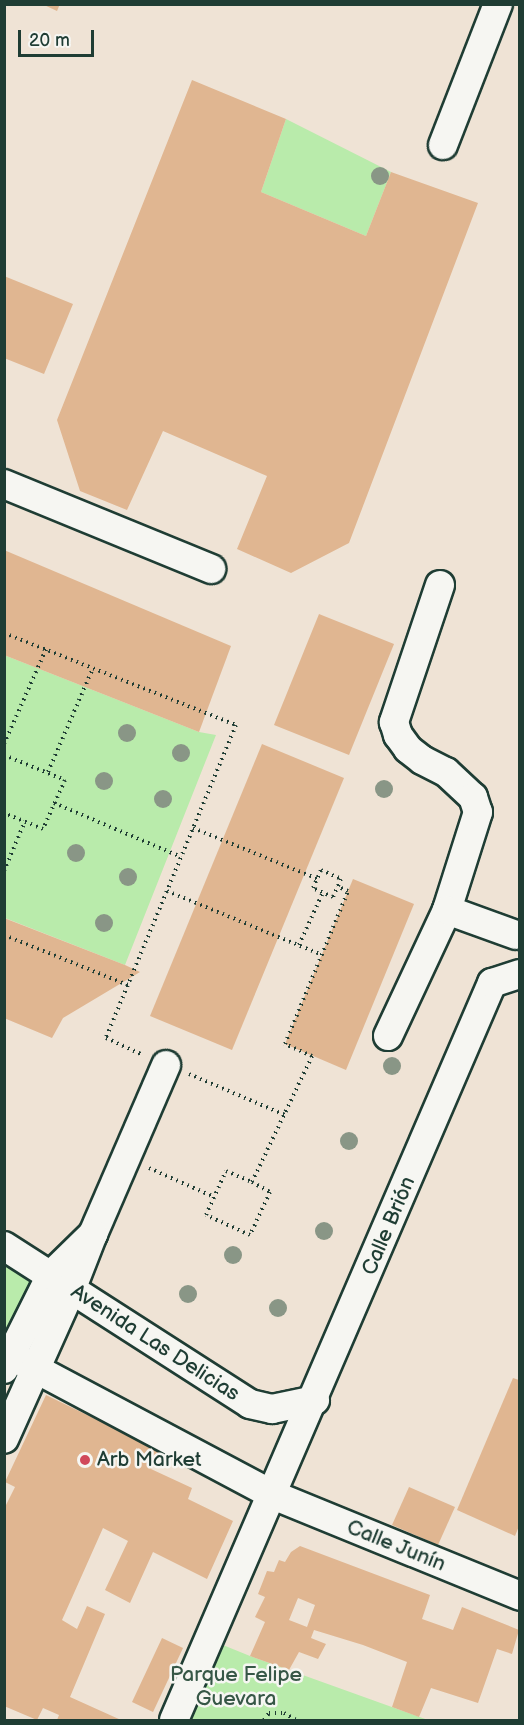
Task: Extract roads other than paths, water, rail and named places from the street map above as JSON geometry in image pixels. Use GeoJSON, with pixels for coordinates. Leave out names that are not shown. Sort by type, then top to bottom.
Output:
{"type":"FeatureCollection","features":[{"type":"Feature","properties":{"kind":"street"},"geometry":{"type":"LineString","coordinates":[[443,145],[498,4]]}},
{"type":"Feature","properties":{"kind":"street"},"geometry":{"type":"LineString","coordinates":[[4,484],[211,569]]}},
{"type":"Feature","properties":{"kind":"street"},"geometry":{"type":"LineString","coordinates":[[388,1036],[447,910],[478,812],[472,797],[446,772],[422,760],[408,749],[398,735],[394,722],[440,585]]}},
{"type":"Feature","properties":{"kind":"street"},"geometry":{"type":"LineString","coordinates":[[447,910],[518,927],[514,957],[518,974]]}},
{"type":"Feature","properties":{"kind":"street","name":"Calle Brión"},"geometry":{"type":"LineString","coordinates":[[174,1720],[315,1400],[492,983],[518,974]]}},
{"type":"Feature","properties":{"kind":"street"},"geometry":{"type":"LineString","coordinates":[[166,1065],[93,1234],[6,1359],[35,1370],[273,1495]]}},
{"type":"Feature","properties":{"kind":"street","name":"Avenida Las Delicias"},"geometry":{"type":"LineString","coordinates":[[4,1246],[250,1404],[272,1409],[315,1400]]}},
{"type":"Feature","properties":{"kind":"street"},"geometry":{"type":"LineString","coordinates":[[4,1439],[35,1370],[61,1282]]}},
{"type":"Feature","properties":{"kind":"street","name":"Calle Junín"},"geometry":{"type":"LineString","coordinates":[[273,1495],[519,1596]]}},
{"type":"Feature","properties":{"kind":"place","name":"Arb Market"},"geometry":{"type":"Point","coordinates":[85,1460]}},
{"type":"Feature","properties":{"kind":"park label","name":"Parque Felipe Guevara"},"geometry":{"type":"Point","coordinates":[236,1687]}}]}
